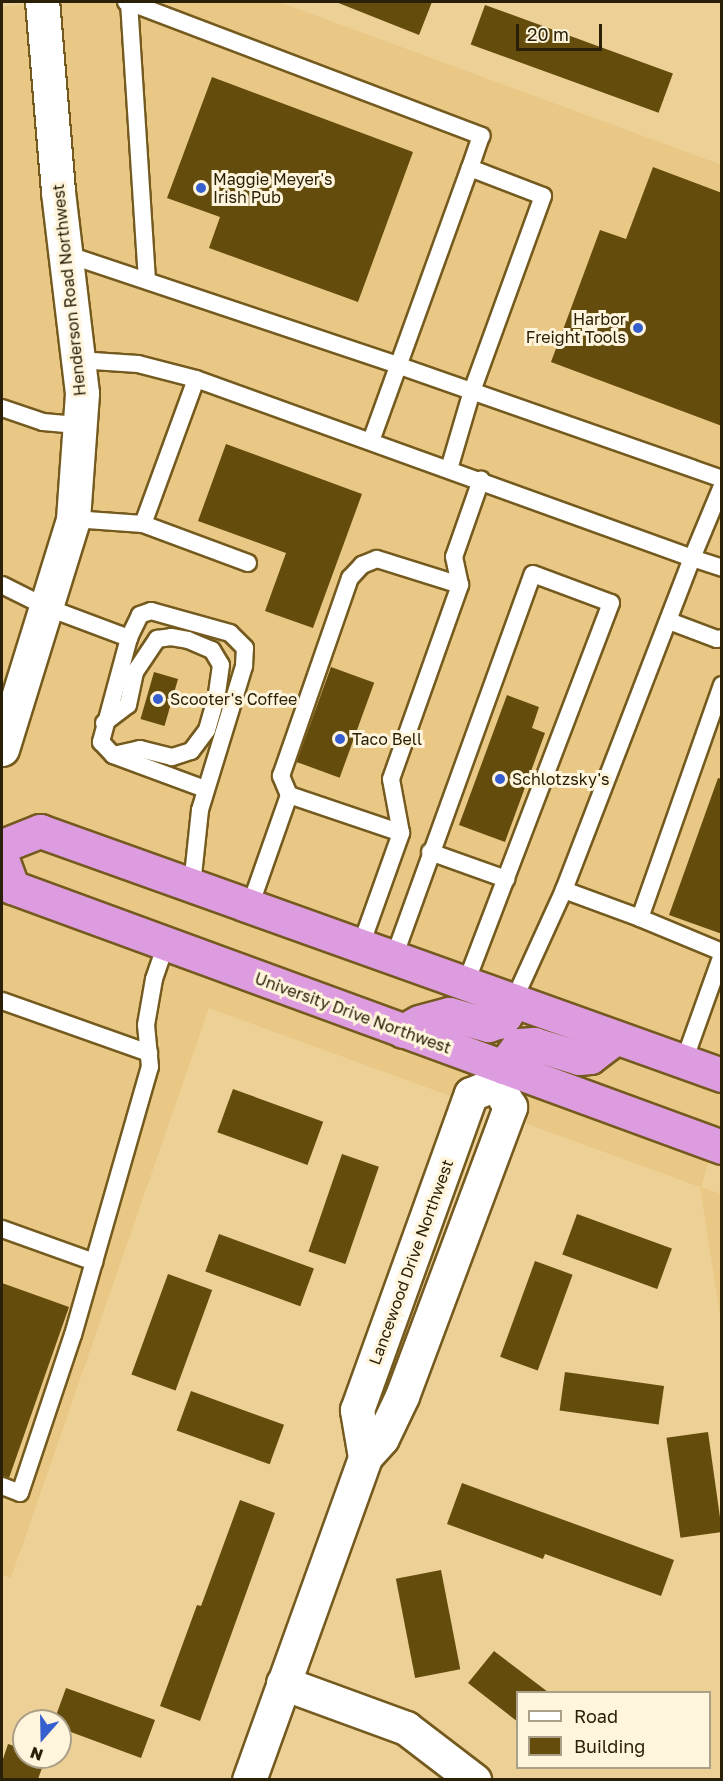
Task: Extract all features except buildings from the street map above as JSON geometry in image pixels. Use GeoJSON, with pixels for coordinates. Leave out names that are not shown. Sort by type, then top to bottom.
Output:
{"type":"FeatureCollection","features":[{"type":"Feature","properties":{"kind":"highway"},"geometry":{"type":"LineString","coordinates":[[2,846],[40,831],[722,1075]]}},
{"type":"Feature","properties":{"kind":"highway","name":"University Drive Northwest"},"geometry":{"type":"LineString","coordinates":[[2,859],[12,887],[403,1031],[499,1075],[722,1147]]}},
{"type":"Feature","properties":{"kind":"highway"},"geometry":{"type":"LineString","coordinates":[[403,1031],[425,1020],[449,1014],[488,1025],[498,1022],[505,1016],[513,1002]]}},
{"type":"Feature","properties":{"kind":"highway"},"geometry":{"type":"LineString","coordinates":[[499,1075],[519,1045],[534,1044],[579,1058],[590,1057],[615,1038]]}},
{"type":"Feature","properties":{"kind":"street","name":"Henderson Road Northwest"},"geometry":{"type":"LineString","coordinates":[[2,749],[74,519],[82,393],[42,2]]}},
{"type":"Feature","properties":{"kind":"street"},"geometry":{"type":"LineString","coordinates":[[249,1779],[365,1457],[382,1438],[402,1396],[510,1107],[499,1075]]}},
{"type":"Feature","properties":{"kind":"street"},"geometry":{"type":"LineString","coordinates":[[283,1683],[406,1728],[474,1779]]}},
{"type":"Feature","properties":{"kind":"lane"},"geometry":{"type":"LineString","coordinates":[[147,280],[127,2],[481,136],[371,441]]}},
{"type":"Feature","properties":{"kind":"lane"},"geometry":{"type":"LineString","coordinates":[[449,469],[472,391],[543,196],[470,168]]}},
{"type":"Feature","properties":{"kind":"lane"},"geometry":{"type":"LineString","coordinates":[[66,254],[397,365],[722,479]]}},
{"type":"Feature","properties":{"kind":"lane"},"geometry":{"type":"LineString","coordinates":[[78,360],[138,364],[196,379],[722,568]]}},
{"type":"Feature","properties":{"kind":"lane"},"geometry":{"type":"LineString","coordinates":[[143,524],[196,379]]}},
{"type":"Feature","properties":{"kind":"lane"},"geometry":{"type":"LineString","coordinates":[[2,408],[43,422],[80,424]]}},
{"type":"Feature","properties":{"kind":"lane"},"geometry":{"type":"LineString","coordinates":[[361,945],[401,833],[391,779],[460,585],[454,557],[481,480]]}},
{"type":"Feature","properties":{"kind":"lane"},"geometry":{"type":"LineString","coordinates":[[513,1002],[564,890],[722,486]]}},
{"type":"Feature","properties":{"kind":"lane"},"geometry":{"type":"LineString","coordinates":[[74,519],[143,524],[248,563]]}},
{"type":"Feature","properties":{"kind":"lane"},"geometry":{"type":"LineString","coordinates":[[250,906],[290,795],[281,776],[350,578],[362,565],[377,559],[460,585]]}},
{"type":"Feature","properties":{"kind":"lane"},"geometry":{"type":"LineString","coordinates":[[394,957],[430,852],[534,574],[611,603],[466,983]]}},
{"type":"Feature","properties":{"kind":"lane"},"geometry":{"type":"LineString","coordinates":[[2,585],[46,607],[129,638]]}},
{"type":"Feature","properties":{"kind":"lane"},"geometry":{"type":"LineString","coordinates":[[192,885],[200,810],[244,666],[245,648],[230,633],[151,611],[140,615],[129,638],[104,723],[101,742],[113,755],[205,789]]}},
{"type":"Feature","properties":{"kind":"lane"},"geometry":{"type":"LineString","coordinates":[[669,621],[720,642]]}},
{"type":"Feature","properties":{"kind":"lane"},"geometry":{"type":"LineString","coordinates":[[104,723],[128,705],[135,672],[157,639],[171,637],[188,640],[212,650],[221,665],[217,695],[207,730],[191,751],[172,757],[140,749],[113,755]]}},
{"type":"Feature","properties":{"kind":"lane"},"geometry":{"type":"LineString","coordinates":[[640,918],[722,685]]}},
{"type":"Feature","properties":{"kind":"lane"},"geometry":{"type":"LineString","coordinates":[[290,795],[401,833]]}},
{"type":"Feature","properties":{"kind":"lane"},"geometry":{"type":"LineString","coordinates":[[430,852],[506,879]]}},
{"type":"Feature","properties":{"kind":"lane"},"geometry":{"type":"LineString","coordinates":[[564,890],[640,918],[722,953],[684,1061]]}},
{"type":"Feature","properties":{"kind":"lane"},"geometry":{"type":"LineString","coordinates":[[2,1486],[20,1493],[73,1335],[150,1067],[146,1025],[152,991],[166,944]]}},
{"type":"Feature","properties":{"kind":"lane"},"geometry":{"type":"LineString","coordinates":[[2,1001],[149,1053]]}},
{"type":"Feature","properties":{"kind":"lane"},"geometry":{"type":"LineString","coordinates":[[2,1229],[94,1262]]}},
{"type":"Feature","properties":{"kind":"shaded area"},"geometry":{"type":"Polygon","coordinates":[[[43,2],[279,2],[722,165],[722,1118],[701,1187],[721,1194],[721,1322],[700,1187],[209,1008],[11,1578],[2,1575],[2,7],[43,2]]]}},
{"type":"Feature","properties":{"kind":"place","name":"Maggie Meyer's Irish Pub"},"geometry":{"type":"Point","coordinates":[201,188]}},
{"type":"Feature","properties":{"kind":"place","name":"Harbor Freight Tools"},"geometry":{"type":"Point","coordinates":[638,328]}},
{"type":"Feature","properties":{"kind":"place","name":"Scooter's Coffee"},"geometry":{"type":"Point","coordinates":[158,699]}},
{"type":"Feature","properties":{"kind":"place","name":"Taco Bell"},"geometry":{"type":"Point","coordinates":[340,739]}},
{"type":"Feature","properties":{"kind":"place","name":"Schlotzsky's"},"geometry":{"type":"Point","coordinates":[500,779]}}]}
